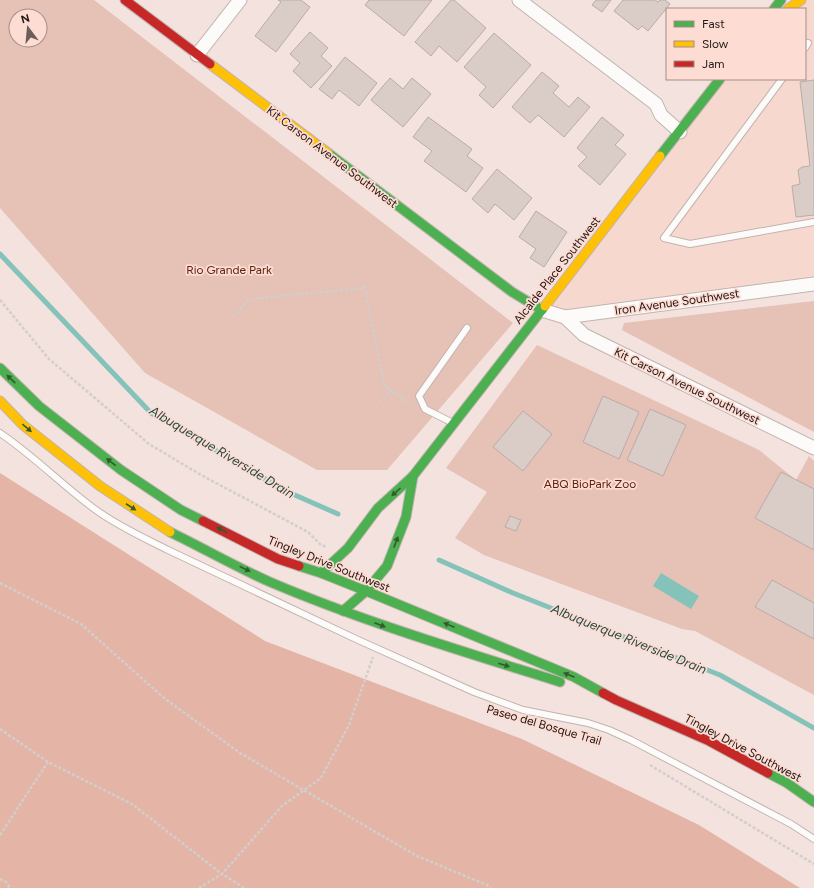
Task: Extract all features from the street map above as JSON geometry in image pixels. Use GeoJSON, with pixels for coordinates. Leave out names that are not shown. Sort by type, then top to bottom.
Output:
{"type":"FeatureCollection","features":[{"type":"Feature","properties":{"kind":"street","name":"Kit Carson Avenue Southwest"},"geometry":{"type":"LineString","coordinates":[[125,0],[512,292],[542,310]]}},
{"type":"Feature","properties":{"kind":"street"},"geometry":{"type":"LineString","coordinates":[[197,55],[240,0]]}},
{"type":"Feature","properties":{"kind":"street"},"geometry":{"type":"LineString","coordinates":[[519,0],[656,104],[661,115],[680,132]]}},
{"type":"Feature","properties":{"kind":"street"},"geometry":{"type":"LineString","coordinates":[[775,8],[781,0]]}},
{"type":"Feature","properties":{"kind":"street"},"geometry":{"type":"LineString","coordinates":[[789,8],[801,0]]}},
{"type":"Feature","properties":{"kind":"street","name":"Alcalde Place Southwest"},"geometry":{"type":"LineString","coordinates":[[322,573],[348,548],[378,508],[413,476],[719,80]]}},
{"type":"Feature","properties":{"kind":"street","name":"Iron Avenue Southwest"},"geometry":{"type":"LineString","coordinates":[[542,310],[565,317],[814,284]]}},
{"type":"Feature","properties":{"kind":"street","name":"Kit Carson Avenue Southwest"},"geometry":{"type":"LineString","coordinates":[[565,317],[584,335],[814,448]]}},
{"type":"Feature","properties":{"kind":"street","name":"Tingley Drive Southwest"},"geometry":{"type":"LineString","coordinates":[[0,368],[39,406],[109,461],[181,510],[278,559],[322,573],[574,677],[616,700],[709,741],[787,783],[814,802]]}},
{"type":"Feature","properties":{"kind":"street","name":"Tingley Drive Southwest"},"geometry":{"type":"LineString","coordinates":[[0,401],[23,425],[100,486],[166,530],[269,581],[404,634],[616,700]]}},
{"type":"Feature","properties":{"kind":"street","name":"Alcalde Place Southwest"},"geometry":{"type":"LineString","coordinates":[[344,611],[366,591],[387,566],[406,518],[413,476]]}},
{"type":"Feature","properties":{"kind":"lane"},"geometry":{"type":"LineString","coordinates":[[781,80],[664,238],[690,244],[814,222]]}},
{"type":"Feature","properties":{"kind":"lane"},"geometry":{"type":"LineString","coordinates":[[454,423],[425,409],[419,396],[467,328]]}},
{"type":"Feature","properties":{"kind":"lane"},"geometry":{"type":"LineString","coordinates":[[0,433],[36,459],[97,511],[141,537],[342,633],[474,692],[523,710],[588,723],[609,730],[631,740],[791,824],[814,840]]}},
{"type":"Feature","properties":{"kind":"path"},"geometry":{"type":"LineString","coordinates":[[234,317],[249,299],[364,287],[384,384],[392,391],[378,402]]}},
{"type":"Feature","properties":{"kind":"path"},"geometry":{"type":"LineString","coordinates":[[0,300],[48,359],[149,444],[201,475],[308,532],[322,546],[334,547],[342,554]]}},
{"type":"Feature","properties":{"kind":"path"},"geometry":{"type":"LineString","coordinates":[[0,583],[81,624],[164,698],[240,753],[416,856],[487,885],[490,888]]}},
{"type":"Feature","properties":{"kind":"path"},"geometry":{"type":"LineString","coordinates":[[199,888],[222,874],[282,806],[321,778],[349,725],[372,658],[379,661]]}},
{"type":"Feature","properties":{"kind":"path"},"geometry":{"type":"LineString","coordinates":[[0,729],[48,762],[132,804],[222,874],[244,888]]}},
{"type":"Feature","properties":{"kind":"path"},"geometry":{"type":"LineString","coordinates":[[645,761],[814,864]]}},
{"type":"Feature","properties":{"kind":"path"},"geometry":{"type":"LineString","coordinates":[[0,835],[48,762]]}},
{"type":"Feature","properties":{"kind":"path"},"geometry":{"type":"LineString","coordinates":[[0,879],[6,882],[10,888]]}},
{"type":"Feature","properties":{"kind":"shaded area"},"geometry":{"type":"Polygon","coordinates":[[[801,0],[814,0],[814,284],[565,317],[542,310],[719,80],[806,80],[806,8],[789,8],[801,0]]]}},
{"type":"Feature","properties":{"kind":"shaded area"},"geometry":{"type":"Polygon","coordinates":[[[0,473],[265,641],[522,739],[699,825],[800,888],[0,888],[0,473]]]}},
{"type":"Feature","properties":{"kind":"green space","name":"Rio Grande Park"},"geometry":{"type":"Polygon","coordinates":[[[0,0],[94,0],[513,323],[387,470],[317,470],[145,373],[0,208],[0,0]]]}},
{"type":"Feature","properties":{"kind":"green space"},"geometry":{"type":"Polygon","coordinates":[[[814,301],[814,432],[622,330],[624,323],[814,301]]]}},
{"type":"Feature","properties":{"kind":"green space","name":"ABQ BioPark Zoo"},"geometry":{"type":"Polygon","coordinates":[[[537,345],[759,450],[796,480],[809,456],[814,461],[814,695],[695,631],[682,629],[484,555],[455,538],[487,492],[446,468],[537,345]]]}},
{"type":"Feature","properties":{"kind":"water"},"geometry":{"type":"Polygon","coordinates":[[[661,573],[699,596],[691,609],[653,586],[661,573]]]}},
{"type":"Feature","properties":{"kind":"building"},"geometry":{"type":"Polygon","coordinates":[[[278,0],[301,0],[310,7],[276,52],[255,36],[281,2],[278,0]]]}},
{"type":"Feature","properties":{"kind":"building"},"geometry":{"type":"Polygon","coordinates":[[[369,0],[432,0],[404,36],[365,5],[369,0]]]}},
{"type":"Feature","properties":{"kind":"building"},"geometry":{"type":"Polygon","coordinates":[[[451,0],[454,0],[486,28],[457,62],[439,46],[431,56],[415,42],[451,0]]]}},
{"type":"Feature","properties":{"kind":"building"},"geometry":{"type":"Polygon","coordinates":[[[596,0],[611,0],[602,12],[592,5],[596,0]]]}},
{"type":"Feature","properties":{"kind":"building"},"geometry":{"type":"Polygon","coordinates":[[[623,0],[655,0],[658,2],[660,0],[665,0],[670,4],[648,31],[642,26],[638,30],[614,11],[623,0]]]}},
{"type":"Feature","properties":{"kind":"building"},"geometry":{"type":"Polygon","coordinates":[[[310,32],[328,48],[321,56],[332,66],[311,88],[293,71],[300,63],[290,54],[310,32]]]}},
{"type":"Feature","properties":{"kind":"building"},"geometry":{"type":"Polygon","coordinates":[[[494,33],[531,65],[493,108],[479,95],[486,87],[464,67],[494,33]]]}},
{"type":"Feature","properties":{"kind":"building"},"geometry":{"type":"Polygon","coordinates":[[[345,57],[377,83],[359,106],[339,90],[332,99],[319,89],[345,57]]]}},
{"type":"Feature","properties":{"kind":"building"},"geometry":{"type":"Polygon","coordinates":[[[542,72],[559,86],[553,93],[569,107],[578,97],[590,107],[564,137],[538,115],[530,123],[512,107],[542,72]]]}},
{"type":"Feature","properties":{"kind":"building"},"geometry":{"type":"Polygon","coordinates":[[[390,78],[403,89],[412,78],[431,94],[403,127],[371,100],[390,78]]]}},
{"type":"Feature","properties":{"kind":"building"},"geometry":{"type":"Polygon","coordinates":[[[814,80],[814,215],[796,217],[792,186],[800,184],[798,170],[802,167],[810,166],[800,82],[814,80]]]}},
{"type":"Feature","properties":{"kind":"building"},"geometry":{"type":"Polygon","coordinates":[[[428,117],[472,149],[467,156],[483,168],[466,192],[424,161],[432,151],[413,137],[428,117]]]}},
{"type":"Feature","properties":{"kind":"building"},"geometry":{"type":"Polygon","coordinates":[[[602,117],[624,135],[615,145],[626,154],[600,185],[578,166],[587,157],[577,148],[602,117]]]}},
{"type":"Feature","properties":{"kind":"building"},"geometry":{"type":"Polygon","coordinates":[[[497,169],[532,198],[514,220],[495,204],[488,213],[472,199],[497,169]]]}},
{"type":"Feature","properties":{"kind":"building"},"geometry":{"type":"Polygon","coordinates":[[[536,211],[567,232],[544,267],[530,258],[536,249],[519,237],[536,211]]]}},
{"type":"Feature","properties":{"kind":"building"},"geometry":{"type":"Polygon","coordinates":[[[603,396],[639,412],[619,459],[583,442],[603,396]]]}},
{"type":"Feature","properties":{"kind":"building"},"geometry":{"type":"Polygon","coordinates":[[[650,409],[686,425],[663,476],[627,460],[650,409]]]}},
{"type":"Feature","properties":{"kind":"building"},"geometry":{"type":"Polygon","coordinates":[[[523,411],[552,434],[523,471],[493,447],[523,411]]]}},
{"type":"Feature","properties":{"kind":"building"},"geometry":{"type":"Polygon","coordinates":[[[781,472],[814,489],[814,550],[755,518],[781,472]]]}},
{"type":"Feature","properties":{"kind":"building"},"geometry":{"type":"Polygon","coordinates":[[[510,516],[521,520],[516,531],[505,527],[510,516]]]}},
{"type":"Feature","properties":{"kind":"building"},"geometry":{"type":"Polygon","coordinates":[[[772,580],[814,603],[814,639],[755,607],[772,580]]]}},
{"type":"Feature","properties":{"kind":"waterway","name":"Albuquerque Riverside Drain"},"geometry":{"type":"LineString","coordinates":[[0,254],[151,413],[288,492],[338,514]]}},
{"type":"Feature","properties":{"kind":"waterway","name":"Albuquerque Riverside Drain"},"geometry":{"type":"LineString","coordinates":[[439,560],[513,593],[720,675],[814,728]]}},
{"type":"Feature","properties":{"kind":"traffic: fast"},"geometry":{"type":"LineString","coordinates":[[775,8],[781,0]]}},
{"type":"Feature","properties":{"kind":"traffic: fast"},"geometry":{"type":"LineString","coordinates":[[660,156],[719,80]]}},
{"type":"Feature","properties":{"kind":"traffic: fast"},"geometry":{"type":"LineString","coordinates":[[328,153],[512,292],[542,310]]}},
{"type":"Feature","properties":{"kind":"traffic: fast"},"geometry":{"type":"LineString","coordinates":[[321,573],[348,548],[378,508],[413,476],[545,306]]}},
{"type":"Feature","properties":{"kind":"traffic: fast"},"geometry":{"type":"LineString","coordinates":[[0,368],[39,406],[121,470],[181,510],[203,521]]}},
{"type":"Feature","properties":{"kind":"traffic: fast"},"geometry":{"type":"LineString","coordinates":[[343,611],[366,591],[387,566],[406,517],[413,476]]}},
{"type":"Feature","properties":{"kind":"traffic: fast"},"geometry":{"type":"LineString","coordinates":[[170,532],[232,564],[305,597],[377,623],[560,682]]}},
{"type":"Feature","properties":{"kind":"traffic: fast"},"geometry":{"type":"LineString","coordinates":[[299,566],[366,591],[574,677],[603,693]]}},
{"type":"Feature","properties":{"kind":"traffic: fast"},"geometry":{"type":"LineString","coordinates":[[768,773],[787,783],[814,802]]}},
{"type":"Feature","properties":{"kind":"traffic: slow"},"geometry":{"type":"LineString","coordinates":[[789,8],[801,0]]}},
{"type":"Feature","properties":{"kind":"traffic: slow"},"geometry":{"type":"LineString","coordinates":[[210,64],[328,153]]}},
{"type":"Feature","properties":{"kind":"traffic: slow"},"geometry":{"type":"LineString","coordinates":[[545,306],[660,156]]}},
{"type":"Feature","properties":{"kind":"traffic: slow"},"geometry":{"type":"LineString","coordinates":[[0,401],[23,425],[100,486],[170,532]]}},
{"type":"Feature","properties":{"kind":"traffic: jam"},"geometry":{"type":"LineString","coordinates":[[125,0],[210,64]]}},
{"type":"Feature","properties":{"kind":"traffic: jam"},"geometry":{"type":"LineString","coordinates":[[203,521],[278,559],[299,566]]}},
{"type":"Feature","properties":{"kind":"traffic: jam"},"geometry":{"type":"LineString","coordinates":[[603,693],[709,741],[768,773]]}}]}
